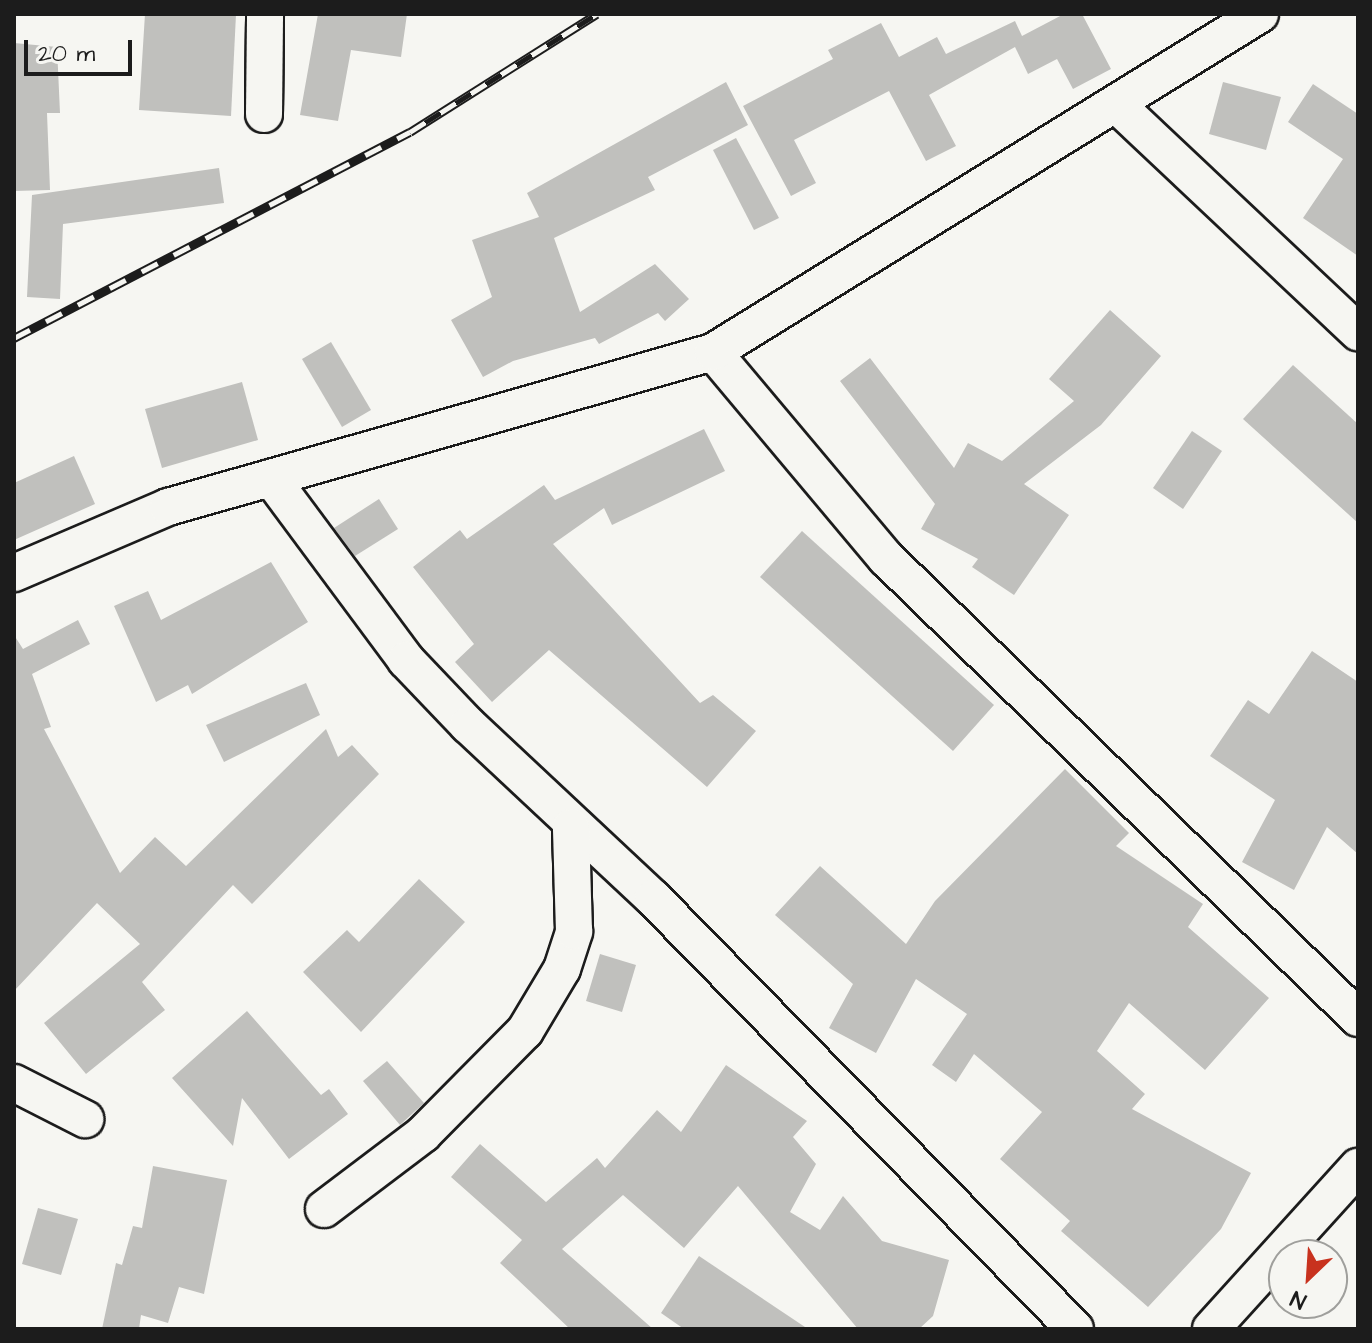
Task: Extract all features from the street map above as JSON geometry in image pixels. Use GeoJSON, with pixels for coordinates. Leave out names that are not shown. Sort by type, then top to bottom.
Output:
{"type":"FeatureCollection","features":[{"type":"Feature","properties":{"kind":"street"},"geometry":{"type":"LineString","coordinates":[[264,114],[265,14]]}},
{"type":"Feature","properties":{"kind":"street"},"geometry":{"type":"LineString","coordinates":[[14,573],[168,507],[713,352],[1118,106],[1260,14]]}},
{"type":"Feature","properties":{"kind":"street"},"geometry":{"type":"LineString","coordinates":[[1118,106],[1358,332]]}},
{"type":"Feature","properties":{"kind":"street"},"geometry":{"type":"LineString","coordinates":[[713,352],[886,558],[1358,1018]]}},
{"type":"Feature","properties":{"kind":"street"},"geometry":{"type":"LineString","coordinates":[[271,478],[406,660],[571,827],[653,898],[1075,1329]]}},
{"type":"Feature","properties":{"kind":"street"},"geometry":{"type":"LineString","coordinates":[[324,1209],[423,1134],[532,1020],[574,931],[571,827]]}},
{"type":"Feature","properties":{"kind":"street"},"geometry":{"type":"LineString","coordinates":[[14,1083],[85,1119]]}},
{"type":"Feature","properties":{"kind":"street"},"geometry":{"type":"LineString","coordinates":[[1211,1329],[1358,1167]]}},
{"type":"Feature","properties":{"kind":"building"},"geometry":{"type":"Polygon","coordinates":[[[145,14],[236,14],[231,116],[139,110],[145,14]]]}},
{"type":"Feature","properties":{"kind":"building"},"geometry":{"type":"Polygon","coordinates":[[[318,14],[407,14],[401,57],[351,50],[338,121],[300,115],[318,14]]]}},
{"type":"Feature","properties":{"kind":"building"},"geometry":{"type":"Polygon","coordinates":[[[1064,14],[1082,14],[1111,69],[1073,89],[1057,59],[1028,74],[1015,47],[929,95],[956,146],[926,161],[889,91],[794,140],[816,183],[791,196],[743,106],[833,59],[828,50],[881,23],[899,57],[937,37],[946,54],[1015,21],[1022,36],[1064,14]]]}},
{"type":"Feature","properties":{"kind":"building"},"geometry":{"type":"Polygon","coordinates":[[[14,43],[57,47],[60,113],[47,113],[50,190],[14,191],[14,43]]]}},
{"type":"Feature","properties":{"kind":"building"},"geometry":{"type":"Polygon","coordinates":[[[726,82],[748,125],[648,177],[655,190],[554,238],[580,312],[655,264],[689,299],[665,321],[658,313],[599,344],[595,338],[513,361],[483,377],[451,320],[492,297],[472,240],[539,217],[527,193],[726,82]]]}},
{"type":"Feature","properties":{"kind":"building"},"geometry":{"type":"Polygon","coordinates":[[[1223,82],[1281,97],[1266,150],[1209,134],[1223,82]]]}},
{"type":"Feature","properties":{"kind":"building"},"geometry":{"type":"Polygon","coordinates":[[[1313,84],[1358,114],[1358,256],[1303,218],[1343,159],[1288,122],[1313,84]]]}},
{"type":"Feature","properties":{"kind":"building"},"geometry":{"type":"Polygon","coordinates":[[[736,138],[779,218],[754,230],[713,150],[736,138]]]}},
{"type":"Feature","properties":{"kind":"building"},"geometry":{"type":"Polygon","coordinates":[[[219,168],[224,203],[63,224],[60,299],[27,297],[32,195],[219,168]]]}},
{"type":"Feature","properties":{"kind":"building"},"geometry":{"type":"Polygon","coordinates":[[[1110,310],[1161,356],[1101,425],[1024,484],[1069,515],[1014,595],[972,567],[978,559],[921,529],[935,504],[840,381],[870,358],[954,468],[968,443],[1002,461],[1074,401],[1049,379],[1110,310]]]}},
{"type":"Feature","properties":{"kind":"building"},"geometry":{"type":"Polygon","coordinates":[[[331,342],[371,410],[342,427],[302,359],[331,342]]]}},
{"type":"Feature","properties":{"kind":"building"},"geometry":{"type":"Polygon","coordinates":[[[1293,365],[1358,424],[1358,523],[1243,419],[1293,365]]]}},
{"type":"Feature","properties":{"kind":"building"},"geometry":{"type":"Polygon","coordinates":[[[242,382],[258,440],[162,468],[145,409],[242,382]]]}},
{"type":"Feature","properties":{"kind":"building"},"geometry":{"type":"Polygon","coordinates":[[[704,429],[725,471],[612,525],[604,508],[553,544],[700,703],[713,695],[756,731],[707,787],[549,650],[492,702],[455,662],[474,644],[413,567],[460,530],[467,539],[544,485],[555,500],[704,429]]]}},
{"type":"Feature","properties":{"kind":"building"},"geometry":{"type":"Polygon","coordinates":[[[1192,431],[1222,451],[1183,509],[1153,488],[1192,431]]]}},
{"type":"Feature","properties":{"kind":"building"},"geometry":{"type":"Polygon","coordinates":[[[74,456],[95,504],[14,540],[14,483],[74,456]]]}},
{"type":"Feature","properties":{"kind":"building"},"geometry":{"type":"Polygon","coordinates":[[[379,499],[398,529],[355,556],[334,528],[379,499]]]}},
{"type":"Feature","properties":{"kind":"building"},"geometry":{"type":"Polygon","coordinates":[[[802,531],[994,705],[953,751],[760,577],[802,531]]]}},
{"type":"Feature","properties":{"kind":"building"},"geometry":{"type":"Polygon","coordinates":[[[271,562],[308,622],[192,694],[188,685],[156,702],[114,606],[148,591],[161,620],[271,562]]]}},
{"type":"Feature","properties":{"kind":"building"},"geometry":{"type":"Polygon","coordinates":[[[78,620],[90,644],[32,674],[51,727],[44,729],[120,873],[155,837],[186,866],[326,729],[338,757],[352,745],[379,774],[252,904],[233,885],[142,982],[165,1010],[86,1074],[44,1023],[140,944],[97,903],[14,991],[14,635],[23,649],[78,620]]]}},
{"type":"Feature","properties":{"kind":"building"},"geometry":{"type":"Polygon","coordinates":[[[1312,651],[1358,682],[1358,854],[1327,827],[1294,890],[1242,862],[1275,800],[1210,756],[1248,700],[1269,714],[1312,651]]]}},
{"type":"Feature","properties":{"kind":"building"},"geometry":{"type":"Polygon","coordinates":[[[306,683],[320,715],[224,762],[206,725],[306,683]]]}},
{"type":"Feature","properties":{"kind":"building"},"geometry":{"type":"Polygon","coordinates":[[[1065,769],[1129,833],[1116,846],[1203,904],[1188,927],[1269,998],[1205,1070],[1129,1003],[1097,1051],[1145,1094],[1132,1109],[1251,1173],[1221,1229],[1148,1307],[1061,1231],[1070,1221],[1000,1159],[1042,1112],[974,1054],[956,1082],[932,1065],[967,1014],[916,979],[876,1053],[829,1028],[853,984],[775,915],[820,866],[906,944],[935,901],[1065,769]]]}},
{"type":"Feature","properties":{"kind":"building"},"geometry":{"type":"Polygon","coordinates":[[[419,879],[465,922],[361,1032],[303,972],[347,930],[359,942],[419,879]]]}},
{"type":"Feature","properties":{"kind":"building"},"geometry":{"type":"Polygon","coordinates":[[[600,954],[636,965],[622,1012],[586,1001],[600,954]]]}},
{"type":"Feature","properties":{"kind":"building"},"geometry":{"type":"Polygon","coordinates":[[[247,1011],[321,1095],[329,1089],[348,1114],[289,1159],[242,1098],[233,1146],[172,1078],[247,1011]]]}},
{"type":"Feature","properties":{"kind":"building"},"geometry":{"type":"Polygon","coordinates":[[[387,1061],[424,1103],[400,1125],[363,1081],[387,1061]]]}},
{"type":"Feature","properties":{"kind":"building"},"geometry":{"type":"Polygon","coordinates":[[[726,1065],[807,1121],[793,1137],[816,1164],[790,1212],[820,1230],[843,1196],[882,1241],[949,1260],[933,1316],[919,1329],[858,1329],[738,1186],[684,1248],[623,1195],[562,1249],[653,1329],[570,1329],[500,1263],[522,1240],[451,1177],[480,1144],[546,1202],[597,1158],[605,1168],[657,1110],[681,1132],[726,1065]]]}},
{"type":"Feature","properties":{"kind":"building"},"geometry":{"type":"Polygon","coordinates":[[[153,1166],[227,1180],[204,1294],[179,1287],[168,1323],[141,1315],[139,1329],[102,1329],[116,1263],[122,1265],[133,1226],[142,1228],[153,1166]]]}},
{"type":"Feature","properties":{"kind":"building"},"geometry":{"type":"Polygon","coordinates":[[[38,1208],[78,1219],[61,1275],[22,1264],[38,1208]]]}},
{"type":"Feature","properties":{"kind":"building"},"geometry":{"type":"Polygon","coordinates":[[[699,1256],[808,1329],[684,1329],[661,1313],[699,1256]]]}},
{"type":"Feature","properties":{"kind":"railway"},"geometry":{"type":"LineString","coordinates":[[14,338],[410,132],[597,14]]}}]}
